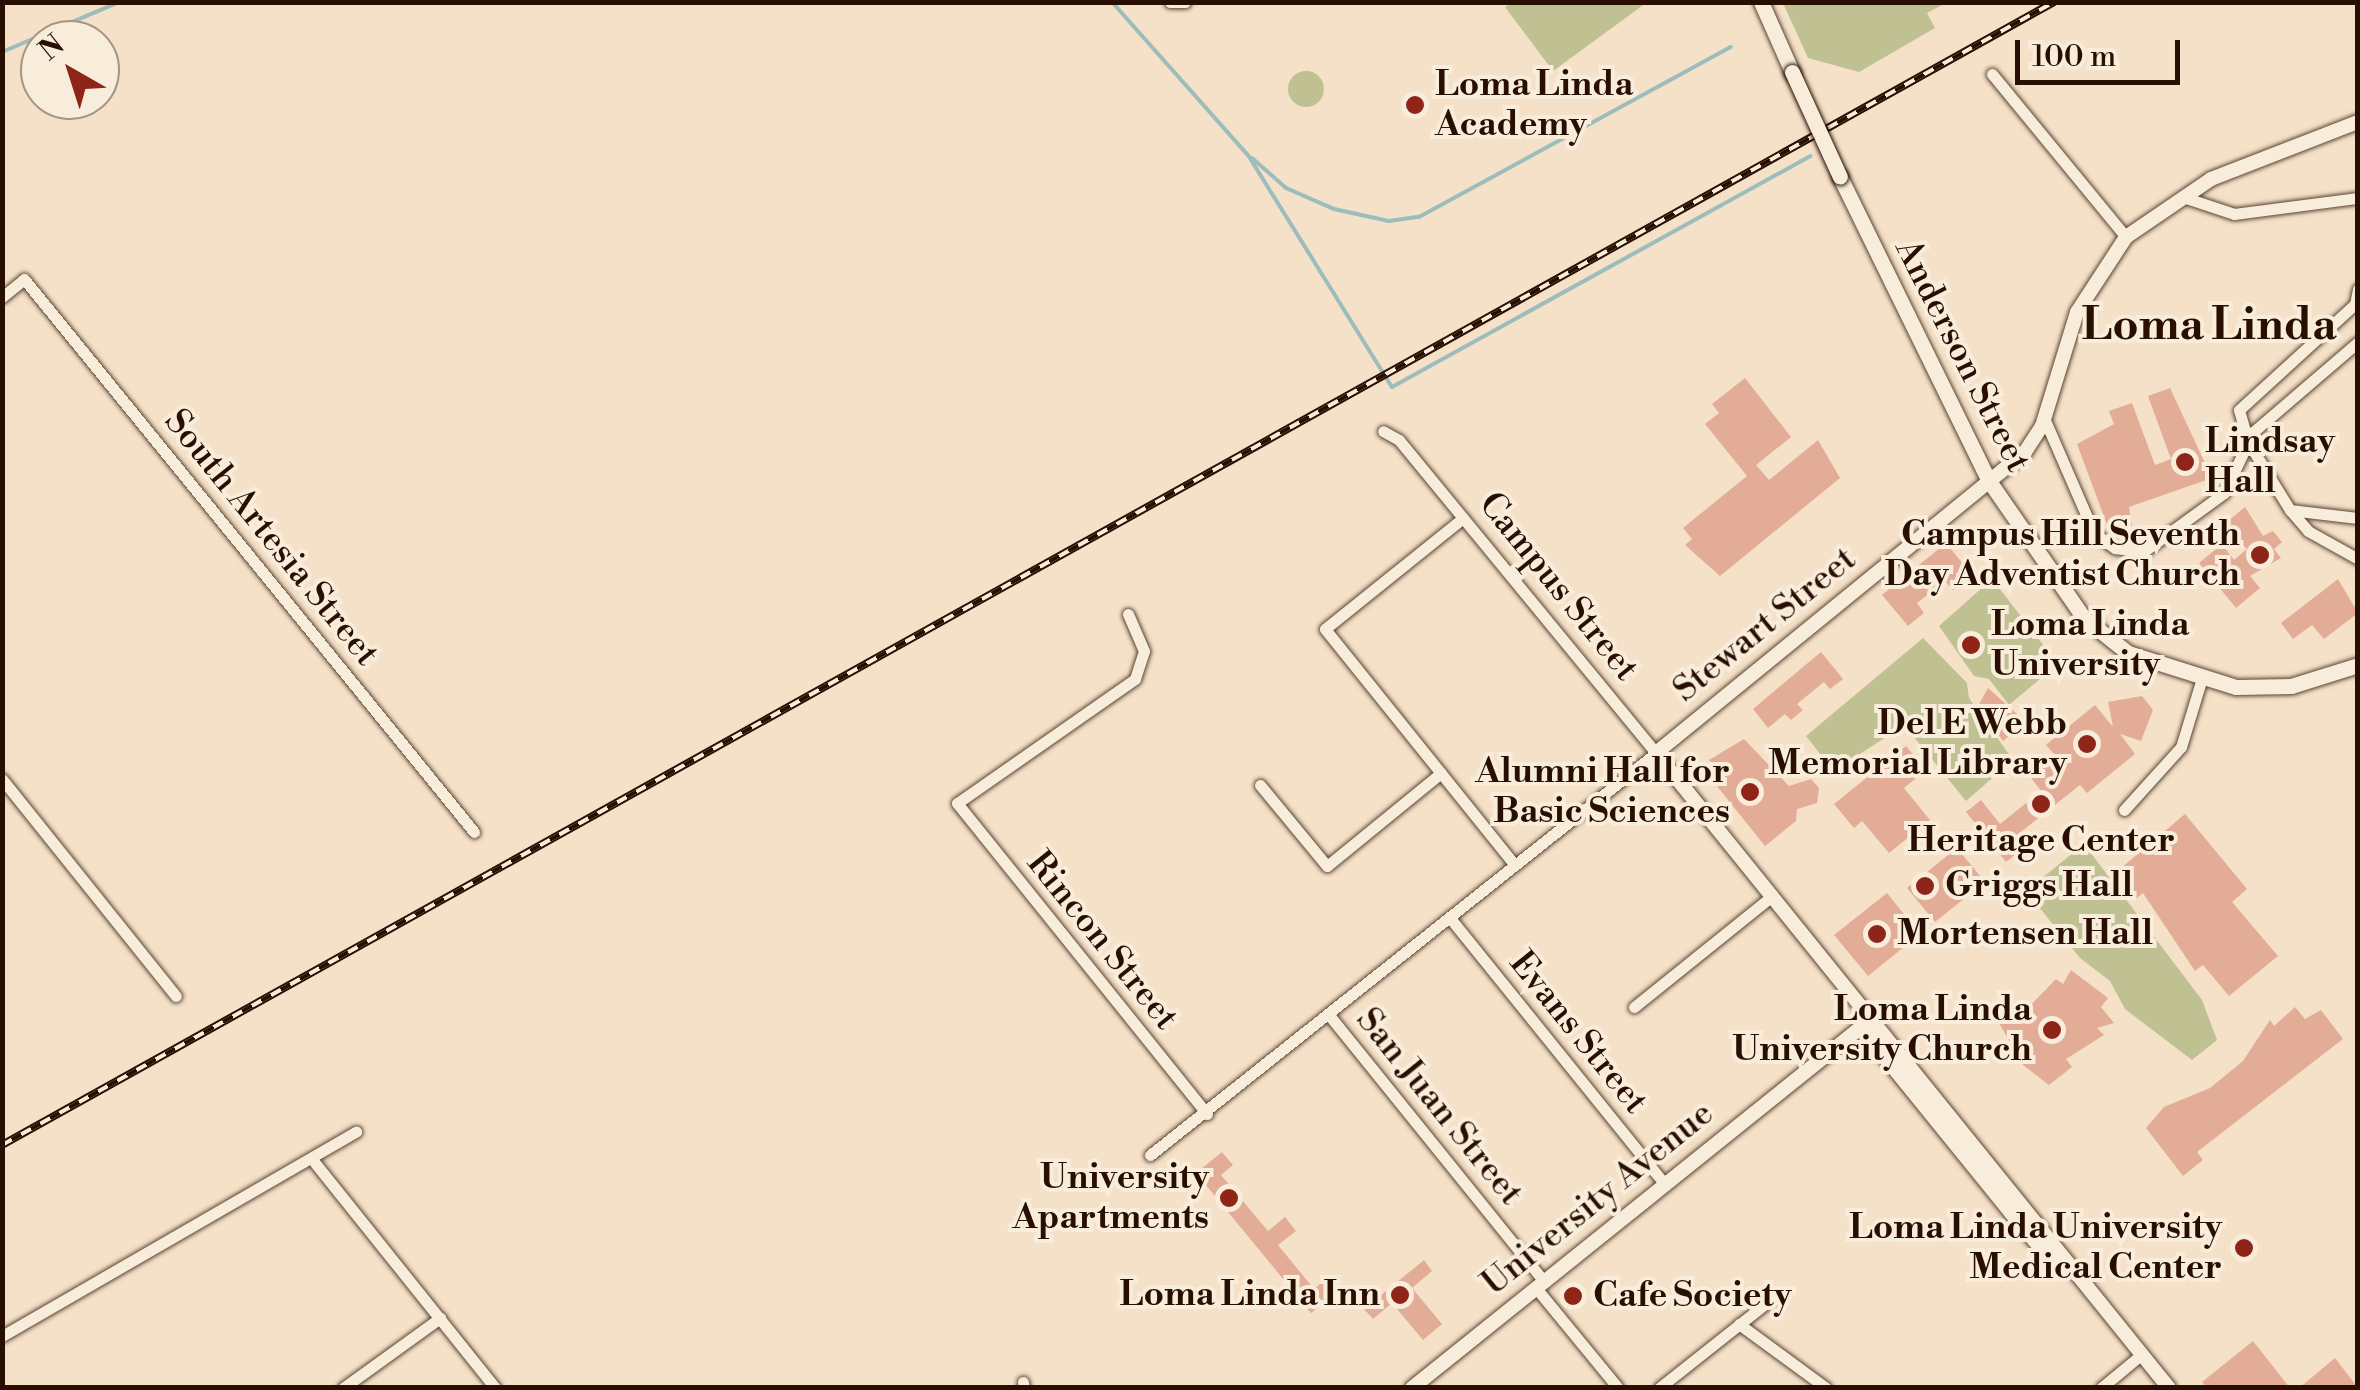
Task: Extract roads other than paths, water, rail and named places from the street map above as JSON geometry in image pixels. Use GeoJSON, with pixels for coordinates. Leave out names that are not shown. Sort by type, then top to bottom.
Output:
{"type":"FeatureCollection","features":[{"type":"Feature","properties":{"kind":"main road","name":"Anderson Street"},"geometry":{"type":"LineString","coordinates":[[1761,2],[1840,177],[1989,480],[2084,618],[2128,653],[2201,682],[2292,686],[2358,665]]}},
{"type":"Feature","properties":{"kind":"street"},"geometry":{"type":"LineString","coordinates":[[1170,2],[1184,2]]}},
{"type":"Feature","properties":{"kind":"street"},"geometry":{"type":"LineString","coordinates":[[1992,74],[2126,238]]}},
{"type":"Feature","properties":{"kind":"street","name":"Stewart Street"},"geometry":{"type":"LineString","coordinates":[[1150,1154],[1206,1114],[1656,753],[2024,452],[2044,418],[2077,312],[2126,238],[2183,197],[2248,162],[2358,122]]}},
{"type":"Feature","properties":{"kind":"street"},"geometry":{"type":"LineString","coordinates":[[2183,197],[2234,214],[2358,198]]}},
{"type":"Feature","properties":{"kind":"street","name":"South Artesia Street"},"geometry":{"type":"LineString","coordinates":[[2,297],[24,280],[474,832]]}},
{"type":"Feature","properties":{"kind":"street"},"geometry":{"type":"LineString","coordinates":[[2358,289],[2356,304],[2239,410],[2248,442],[2290,510],[2308,531],[2358,559]]}},
{"type":"Feature","properties":{"kind":"street"},"geometry":{"type":"LineString","coordinates":[[2044,418],[2060,442],[2086,521],[2104,542],[2136,554],[2224,493],[2248,442],[2358,342]]}},
{"type":"Feature","properties":{"kind":"street","name":"Campus Street"},"geometry":{"type":"LineString","coordinates":[[1383,430],[1463,518],[1656,753],[1869,1021],[1871,1040],[1936,1122],[2056,1266],[2071,1268],[2169,1388]]}},
{"type":"Feature","properties":{"kind":"street"},"geometry":{"type":"LineString","coordinates":[[2290,510],[2358,518]]}},
{"type":"Feature","properties":{"kind":"street"},"geometry":{"type":"LineString","coordinates":[[1463,518],[1325,629],[1515,865]]}},
{"type":"Feature","properties":{"kind":"street","name":"Rincon Street"},"geometry":{"type":"LineString","coordinates":[[1128,614],[1144,651],[1134,679],[957,803],[1206,1114]]}},
{"type":"Feature","properties":{"kind":"street"},"geometry":{"type":"LineString","coordinates":[[2124,810],[2181,746],[2201,682]]}},
{"type":"Feature","properties":{"kind":"street"},"geometry":{"type":"LineString","coordinates":[[1260,785],[1327,866],[1441,773]]}},
{"type":"Feature","properties":{"kind":"street"},"geometry":{"type":"LineString","coordinates":[[2,779],[176,996]]}},
{"type":"Feature","properties":{"kind":"street"},"geometry":{"type":"LineString","coordinates":[[1634,1007],[1771,898]]}},
{"type":"Feature","properties":{"kind":"street","name":"Evans Street"},"geometry":{"type":"LineString","coordinates":[[1450,918],[1664,1183]]}},
{"type":"Feature","properties":{"kind":"street","name":"San Juan Street"},"geometry":{"type":"LineString","coordinates":[[1329,1015],[1618,1388]]}},
{"type":"Feature","properties":{"kind":"street","name":"University Avenue"},"geometry":{"type":"LineString","coordinates":[[1421,1385],[1664,1183],[1869,1021]]}},
{"type":"Feature","properties":{"kind":"street"},"geometry":{"type":"LineString","coordinates":[[2,1336],[315,1162],[356,1132]]}},
{"type":"Feature","properties":{"kind":"street"},"geometry":{"type":"LineString","coordinates":[[315,1162],[495,1388]]}},
{"type":"Feature","properties":{"kind":"street"},"geometry":{"type":"LineString","coordinates":[[1660,1388],[1774,1297]]}},
{"type":"Feature","properties":{"kind":"street"},"geometry":{"type":"LineString","coordinates":[[343,1388],[440,1318]]}},
{"type":"Feature","properties":{"kind":"street"},"geometry":{"type":"LineString","coordinates":[[1740,1324],[1826,1388]]}},
{"type":"Feature","properties":{"kind":"street"},"geometry":{"type":"LineString","coordinates":[[2101,1388],[2142,1354]]}},
{"type":"Feature","properties":{"kind":"waterway"},"geometry":{"type":"LineString","coordinates":[[2,52],[119,2]]}},
{"type":"Feature","properties":{"kind":"waterway"},"geometry":{"type":"LineString","coordinates":[[1112,2],[1248,155],[1392,387],[1810,156]]}},
{"type":"Feature","properties":{"kind":"waterway"},"geometry":{"type":"LineString","coordinates":[[1252,158],[1286,188],[1334,209],[1389,221],[1419,217],[1731,47]]}},
{"type":"Feature","properties":{"kind":"railway"},"geometry":{"type":"LineString","coordinates":[[2,1145],[2054,2]]}},
{"type":"Feature","properties":{"kind":"place","name":"Loma Linda Academy"},"geometry":{"type":"Point","coordinates":[1415,105]}},
{"type":"Feature","properties":{"kind":"place","name":"Lindsay Hall"},"geometry":{"type":"Point","coordinates":[2185,462]}},
{"type":"Feature","properties":{"kind":"place","name":"Campus Hill Seventh Day Adventist Church"},"geometry":{"type":"Point","coordinates":[2260,555]}},
{"type":"Feature","properties":{"kind":"place","name":"Loma Linda University"},"geometry":{"type":"Point","coordinates":[1971,645]}},
{"type":"Feature","properties":{"kind":"place","name":"Del E Webb Memorial Library"},"geometry":{"type":"Point","coordinates":[2087,744]}},
{"type":"Feature","properties":{"kind":"place","name":"Alumni Hall for Basic Sciences"},"geometry":{"type":"Point","coordinates":[1750,792]}},
{"type":"Feature","properties":{"kind":"place","name":"Heritage Center"},"geometry":{"type":"Point","coordinates":[2041,804]}},
{"type":"Feature","properties":{"kind":"place","name":"Griggs Hall"},"geometry":{"type":"Point","coordinates":[1925,886]}},
{"type":"Feature","properties":{"kind":"place","name":"Mortensen Hall"},"geometry":{"type":"Point","coordinates":[1877,934]}},
{"type":"Feature","properties":{"kind":"place","name":"Loma Linda University Church"},"geometry":{"type":"Point","coordinates":[2052,1030]}},
{"type":"Feature","properties":{"kind":"place","name":"University Apartments"},"geometry":{"type":"Point","coordinates":[1229,1198]}},
{"type":"Feature","properties":{"kind":"place","name":"Loma Linda University Medical Center"},"geometry":{"type":"Point","coordinates":[2244,1248]}},
{"type":"Feature","properties":{"kind":"place","name":"Loma Linda Inn"},"geometry":{"type":"Point","coordinates":[1400,1295]}},
{"type":"Feature","properties":{"kind":"place","name":"Cafe Society"},"geometry":{"type":"Point","coordinates":[1573,1296]}},
{"type":"Feature","properties":{"kind":"district","name":"Loma Linda"},"geometry":{"type":"Point","coordinates":[2209,326]}}]}
